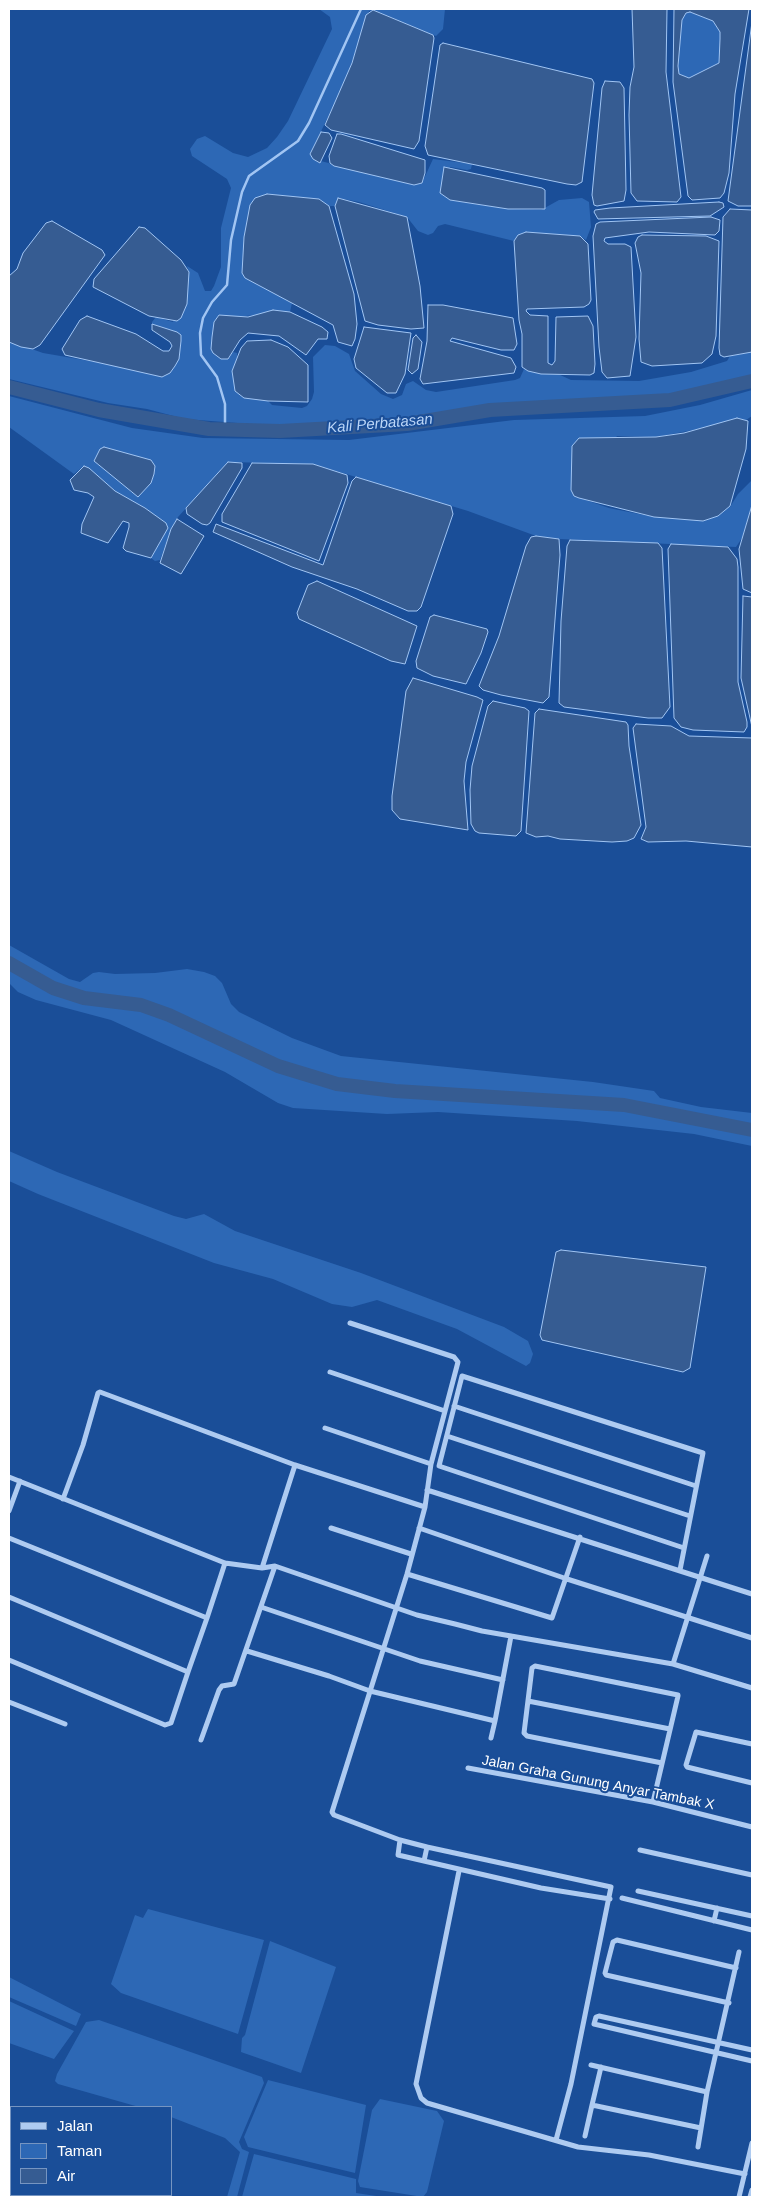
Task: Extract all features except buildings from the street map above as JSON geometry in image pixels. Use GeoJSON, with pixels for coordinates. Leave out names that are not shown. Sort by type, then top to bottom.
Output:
{"type":"FeatureCollection","features":[{"type":"Feature","properties":{"kind":"street"},"geometry":{"type":"LineString","coordinates":[[350,1323],[454,1358],[458,1362],[431,1464],[425,1507],[383,1650],[332,1812],[334,1815],[400,1840],[611,1887],[571,2084],[556,2140]]}},
{"type":"Feature","properties":{"kind":"street"},"geometry":{"type":"LineString","coordinates":[[330,1372],[445,1411]]}},
{"type":"Feature","properties":{"kind":"street"},"geometry":{"type":"LineString","coordinates":[[680,1570],[703,1453],[462,1376],[439,1466],[684,1548]]}},
{"type":"Feature","properties":{"kind":"street"},"geometry":{"type":"LineString","coordinates":[[63,1499],[83,1445],[98,1393],[100,1392],[295,1465],[425,1507]]}},
{"type":"Feature","properties":{"kind":"street"},"geometry":{"type":"LineString","coordinates":[[454,1406],[696,1486]]}},
{"type":"Feature","properties":{"kind":"street"},"geometry":{"type":"LineString","coordinates":[[325,1428],[431,1464]]}},
{"type":"Feature","properties":{"kind":"street"},"geometry":{"type":"LineString","coordinates":[[447,1436],[690,1516]]}},
{"type":"Feature","properties":{"kind":"street"},"geometry":{"type":"LineString","coordinates":[[262,1568],[295,1465]]}},
{"type":"Feature","properties":{"kind":"street"},"geometry":{"type":"LineString","coordinates":[[9,1476],[225,1564],[262,1568],[275,1566],[396,1607],[455,1624],[511,1636],[673,1664],[752,1688]]}},
{"type":"Feature","properties":{"kind":"street"},"geometry":{"type":"LineString","coordinates":[[9,1511],[20,1481]]}},
{"type":"Feature","properties":{"kind":"street"},"geometry":{"type":"LineString","coordinates":[[427,1490],[580,1537],[752,1594]]}},
{"type":"Feature","properties":{"kind":"street"},"geometry":{"type":"LineString","coordinates":[[331,1528],[411,1554]]}},
{"type":"Feature","properties":{"kind":"street"},"geometry":{"type":"LineString","coordinates":[[419,1528],[567,1579],[752,1638]]}},
{"type":"Feature","properties":{"kind":"street"},"geometry":{"type":"LineString","coordinates":[[406,1574],[552,1618],[580,1537]]}},
{"type":"Feature","properties":{"kind":"street"},"geometry":{"type":"LineString","coordinates":[[9,1538],[207,1618]]}},
{"type":"Feature","properties":{"kind":"street"},"geometry":{"type":"LineString","coordinates":[[673,1664],[707,1556]]}},
{"type":"Feature","properties":{"kind":"street"},"geometry":{"type":"LineString","coordinates":[[9,1660],[165,1726],[171,1723],[225,1564]]}},
{"type":"Feature","properties":{"kind":"street"},"geometry":{"type":"LineString","coordinates":[[201,1740],[222,1686],[234,1684],[275,1566]]}},
{"type":"Feature","properties":{"kind":"street"},"geometry":{"type":"LineString","coordinates":[[9,1597],[188,1672]]}},
{"type":"Feature","properties":{"kind":"street"},"geometry":{"type":"LineString","coordinates":[[261,1607],[383,1650],[420,1661],[503,1680]]}},
{"type":"Feature","properties":{"kind":"street"},"geometry":{"type":"LineString","coordinates":[[491,1738],[511,1636]]}},
{"type":"Feature","properties":{"kind":"street"},"geometry":{"type":"LineString","coordinates":[[247,1651],[329,1676],[370,1691],[495,1721]]}},
{"type":"Feature","properties":{"kind":"street"},"geometry":{"type":"LineString","coordinates":[[653,1802],[662,1764],[670,1729],[678,1696],[676,1693],[535,1666],[532,1668],[524,1733],[527,1736],[662,1764]]}},
{"type":"Feature","properties":{"kind":"street"},"geometry":{"type":"LineString","coordinates":[[528,1701],[670,1729]]}},
{"type":"Feature","properties":{"kind":"street"},"geometry":{"type":"LineString","coordinates":[[9,1702],[65,1724]]}},
{"type":"Feature","properties":{"kind":"street"},"geometry":{"type":"LineString","coordinates":[[752,1744],[697,1732],[695,1733],[686,1767],[752,1783]]}},
{"type":"Feature","properties":{"kind":"street","name":"Jalan Graha Gunung Anyar Tambak X"},"geometry":{"type":"LineString","coordinates":[[468,1768],[653,1802],[752,1827]]}},
{"type":"Feature","properties":{"kind":"street"},"geometry":{"type":"LineString","coordinates":[[400,1840],[397,1849],[398,1855],[425,1858],[459,1871],[540,1888],[610,1899]]}},
{"type":"Feature","properties":{"kind":"street"},"geometry":{"type":"LineString","coordinates":[[425,1858],[427,1847]]}},
{"type":"Feature","properties":{"kind":"street"},"geometry":{"type":"LineString","coordinates":[[640,1850],[752,1875]]}},
{"type":"Feature","properties":{"kind":"street"},"geometry":{"type":"LineString","coordinates":[[459,1871],[417,2091],[418,2096],[427,2103],[591,2150],[649,2155],[745,2174]]}},
{"type":"Feature","properties":{"kind":"street"},"geometry":{"type":"LineString","coordinates":[[638,1891],[752,1916]]}},
{"type":"Feature","properties":{"kind":"street"},"geometry":{"type":"LineString","coordinates":[[622,1898],[752,1930]]}},
{"type":"Feature","properties":{"kind":"street"},"geometry":{"type":"LineString","coordinates":[[714,1920],[717,1909]]}},
{"type":"Feature","properties":{"kind":"street"},"geometry":{"type":"LineString","coordinates":[[729,2004],[606,1975],[605,1973],[614,1942],[617,1940],[736,1968]]}},
{"type":"Feature","properties":{"kind":"street"},"geometry":{"type":"LineString","coordinates":[[698,2147],[707,2092],[729,2004],[739,1952]]}},
{"type":"Feature","properties":{"kind":"street"},"geometry":{"type":"LineString","coordinates":[[752,2050],[600,2016],[596,2017],[596,2025],[752,2061]]}},
{"type":"Feature","properties":{"kind":"street"},"geometry":{"type":"LineString","coordinates":[[591,2065],[707,2092]]}},
{"type":"Feature","properties":{"kind":"street"},"geometry":{"type":"LineString","coordinates":[[585,2136],[601,2067]]}},
{"type":"Feature","properties":{"kind":"street"},"geometry":{"type":"LineString","coordinates":[[592,2105],[701,2128]]}},
{"type":"Feature","properties":{"kind":"street"},"geometry":{"type":"LineString","coordinates":[[739,2197],[752,2143]]}},
{"type":"Feature","properties":{"kind":"street"},"geometry":{"type":"LineString","coordinates":[[750,2197],[752,2190]]}},
{"type":"Feature","properties":{"kind":"green space"},"geometry":{"type":"Polygon","coordinates":[[[319,9],[445,9],[443,29],[436,36],[374,10],[369,11],[345,82],[310,154],[313,159],[414,185],[422,183],[433,159],[472,164],[471,169],[467,170],[450,167],[450,200],[507,209],[541,210],[559,200],[582,198],[589,202],[591,227],[586,240],[580,236],[526,232],[518,235],[514,241],[445,224],[438,226],[433,233],[428,235],[418,231],[407,217],[359,202],[338,198],[335,206],[329,206],[319,199],[267,194],[244,237],[242,273],[245,278],[292,303],[290,312],[273,310],[264,314],[237,317],[219,315],[214,322],[212,337],[211,349],[221,359],[228,359],[233,352],[237,353],[244,398],[268,401],[272,405],[302,408],[307,406],[314,392],[313,357],[325,345],[335,346],[349,354],[355,371],[381,394],[393,399],[402,395],[406,384],[413,381],[426,390],[436,392],[515,380],[520,378],[524,369],[558,374],[571,380],[639,381],[691,372],[727,361],[730,356],[752,352],[752,375],[705,389],[649,400],[540,401],[377,421],[289,427],[185,419],[9,379],[9,341],[43,353],[119,366],[162,377],[177,332],[152,324],[152,322],[156,317],[173,322],[189,272],[187,266],[198,273],[205,291],[211,291],[214,286],[221,267],[221,228],[231,188],[227,179],[192,156],[190,149],[197,139],[205,136],[233,153],[248,157],[267,148],[288,121],[332,29],[330,17],[319,9]]]}},
{"type":"Feature","properties":{"kind":"green space"},"geometry":{"type":"Polygon","coordinates":[[[690,12],[713,21],[720,32],[720,39],[719,63],[689,78],[679,74],[678,66],[682,20],[686,13],[690,12]]]}},
{"type":"Feature","properties":{"kind":"green space"},"geometry":{"type":"Polygon","coordinates":[[[752,390],[752,416],[746,420],[656,437],[617,436],[574,496],[609,508],[654,517],[730,507],[738,494],[752,480],[752,505],[742,538],[736,547],[559,539],[536,536],[468,511],[313,464],[228,462],[178,517],[171,529],[160,560],[155,561],[151,558],[168,528],[145,508],[115,491],[84,466],[74,474],[9,427],[9,396],[132,428],[203,438],[349,440],[514,420],[645,416],[700,405],[752,390]],[[97,464],[115,476],[132,493],[151,483],[155,466],[97,464]]]}},
{"type":"Feature","properties":{"kind":"green space"},"geometry":{"type":"Polygon","coordinates":[[[9,945],[69,979],[80,982],[93,973],[99,972],[115,974],[155,973],[187,969],[204,972],[215,976],[222,983],[231,1004],[239,1012],[292,1038],[341,1056],[593,1082],[654,1091],[660,1098],[701,1107],[752,1113],[752,1146],[694,1134],[577,1121],[438,1112],[387,1114],[293,1108],[278,1103],[225,1072],[111,1020],[36,1000],[18,992],[9,983],[9,945]]]}},
{"type":"Feature","properties":{"kind":"green space"},"geometry":{"type":"Polygon","coordinates":[[[9,1151],[57,1172],[174,1216],[186,1219],[204,1214],[235,1231],[361,1273],[504,1327],[528,1341],[533,1354],[530,1363],[526,1366],[457,1329],[377,1300],[352,1307],[332,1304],[273,1279],[214,1263],[38,1194],[9,1181],[9,1151]]]}},
{"type":"Feature","properties":{"kind":"green space"},"geometry":{"type":"Polygon","coordinates":[[[148,1909],[264,1940],[238,2034],[121,1993],[111,1984],[135,1915],[143,1918],[148,1909]]]}},
{"type":"Feature","properties":{"kind":"green space"},"geometry":{"type":"Polygon","coordinates":[[[270,1941],[336,1967],[301,2073],[241,2052],[242,2038],[245,2035],[270,1941]]]}},
{"type":"Feature","properties":{"kind":"green space"},"geometry":{"type":"Polygon","coordinates":[[[9,1977],[81,2014],[76,2026],[9,1997],[9,1977]]]}},
{"type":"Feature","properties":{"kind":"green space"},"geometry":{"type":"Polygon","coordinates":[[[9,2001],[74,2031],[54,2059],[9,2043],[9,2001]]]}},
{"type":"Feature","properties":{"kind":"green space"},"geometry":{"type":"Polygon","coordinates":[[[99,2020],[262,2077],[264,2083],[239,2142],[242,2149],[249,2152],[237,2197],[227,2197],[240,2152],[225,2138],[172,2117],[172,2106],[135,2106],[58,2084],[55,2081],[86,2022],[99,2020]]]}},
{"type":"Feature","properties":{"kind":"green space"},"geometry":{"type":"Polygon","coordinates":[[[268,2080],[366,2105],[355,2173],[248,2147],[244,2137],[268,2080]]]}},
{"type":"Feature","properties":{"kind":"green space"},"geometry":{"type":"Polygon","coordinates":[[[380,2099],[437,2111],[444,2121],[427,2192],[423,2197],[360,2187],[358,2181],[372,2110],[380,2099]]]}},
{"type":"Feature","properties":{"kind":"green space"},"geometry":{"type":"Polygon","coordinates":[[[254,2154],[356,2179],[356,2193],[383,2197],[242,2197],[254,2154]]]}},
{"type":"Feature","properties":{"kind":"water"},"geometry":{"type":"Polygon","coordinates":[[[632,9],[667,9],[666,72],[681,197],[677,202],[637,201],[631,193],[629,115],[630,87],[634,67],[632,9]]]}},
{"type":"Feature","properties":{"kind":"water"},"geometry":{"type":"Polygon","coordinates":[[[674,9],[749,9],[735,94],[729,173],[724,193],[720,198],[692,200],[688,196],[673,82],[674,9]],[[690,12],[686,13],[682,20],[679,74],[689,78],[719,63],[720,32],[713,21],[690,12]]]}},
{"type":"Feature","properties":{"kind":"water"},"geometry":{"type":"Polygon","coordinates":[[[373,10],[433,35],[434,38],[419,141],[414,149],[331,130],[325,125],[352,63],[366,15],[373,10]]]}},
{"type":"Feature","properties":{"kind":"water"},"geometry":{"type":"Polygon","coordinates":[[[752,22],[752,206],[738,206],[728,201],[752,22]]]}},
{"type":"Feature","properties":{"kind":"water"},"geometry":{"type":"Polygon","coordinates":[[[443,43],[592,79],[594,83],[582,182],[576,185],[567,184],[428,155],[425,146],[440,45],[443,43]]]}},
{"type":"Feature","properties":{"kind":"water"},"geometry":{"type":"Polygon","coordinates":[[[605,81],[620,82],[624,88],[626,190],[624,201],[597,206],[594,205],[592,195],[602,88],[605,81]]]}},
{"type":"Feature","properties":{"kind":"water"},"geometry":{"type":"Polygon","coordinates":[[[321,132],[329,133],[332,138],[320,163],[313,159],[310,154],[321,132]]]}},
{"type":"Feature","properties":{"kind":"water"},"geometry":{"type":"Polygon","coordinates":[[[337,134],[425,160],[425,173],[422,183],[414,185],[334,166],[330,163],[329,156],[337,134]]]}},
{"type":"Feature","properties":{"kind":"water"},"geometry":{"type":"Polygon","coordinates":[[[444,167],[542,188],[545,190],[545,209],[508,209],[450,200],[440,193],[444,167]]]}},
{"type":"Feature","properties":{"kind":"water"},"geometry":{"type":"Polygon","coordinates":[[[267,194],[319,199],[329,206],[354,294],[357,324],[352,346],[338,342],[333,325],[245,278],[242,273],[244,237],[250,205],[255,198],[267,194]]]}},
{"type":"Feature","properties":{"kind":"water"},"geometry":{"type":"Polygon","coordinates":[[[338,198],[407,217],[420,286],[424,328],[411,329],[378,325],[365,321],[335,206],[338,198]]]}},
{"type":"Feature","properties":{"kind":"water"},"geometry":{"type":"Polygon","coordinates":[[[723,203],[724,207],[710,216],[598,219],[594,212],[595,210],[610,208],[723,203]]]}},
{"type":"Feature","properties":{"kind":"water"},"geometry":{"type":"Polygon","coordinates":[[[730,209],[752,210],[752,352],[724,357],[720,355],[719,348],[723,217],[730,209]]]}},
{"type":"Feature","properties":{"kind":"water"},"geometry":{"type":"Polygon","coordinates":[[[711,217],[720,220],[719,231],[715,235],[649,232],[605,238],[604,241],[608,244],[625,244],[631,247],[636,337],[630,376],[607,378],[602,372],[599,347],[593,236],[596,224],[600,222],[711,217]]]}},
{"type":"Feature","properties":{"kind":"water"},"geometry":{"type":"Polygon","coordinates":[[[52,221],[102,250],[105,255],[40,345],[33,349],[21,347],[9,342],[9,276],[17,269],[23,253],[46,223],[52,221]]]}},
{"type":"Feature","properties":{"kind":"water"},"geometry":{"type":"Polygon","coordinates":[[[139,227],[145,228],[181,260],[189,272],[187,304],[181,318],[177,321],[149,316],[93,287],[94,279],[139,227]]]}},
{"type":"Feature","properties":{"kind":"water"},"geometry":{"type":"Polygon","coordinates":[[[526,232],[580,236],[588,244],[591,300],[589,304],[584,307],[527,309],[526,311],[530,315],[548,316],[548,363],[552,365],[555,361],[556,317],[588,316],[593,326],[595,364],[594,373],[590,375],[541,374],[528,371],[522,367],[522,334],[519,320],[514,241],[518,235],[526,232]]]}},
{"type":"Feature","properties":{"kind":"water"},"geometry":{"type":"Polygon","coordinates":[[[642,235],[706,236],[719,241],[716,336],[712,354],[702,363],[652,366],[641,362],[639,339],[641,273],[635,243],[638,237],[642,235]]]}},
{"type":"Feature","properties":{"kind":"water"},"geometry":{"type":"Polygon","coordinates":[[[428,305],[443,305],[513,318],[517,344],[514,350],[501,350],[452,338],[450,341],[511,358],[516,367],[514,373],[423,384],[420,379],[427,341],[428,305]]]}},
{"type":"Feature","properties":{"kind":"water"},"geometry":{"type":"Polygon","coordinates":[[[273,310],[290,312],[322,327],[328,332],[327,339],[318,339],[306,355],[279,336],[248,333],[240,340],[228,359],[221,359],[213,353],[211,349],[214,322],[219,315],[248,317],[273,310]]]}},
{"type":"Feature","properties":{"kind":"water"},"geometry":{"type":"Polygon","coordinates":[[[87,316],[136,334],[163,351],[169,351],[172,346],[170,342],[152,330],[152,324],[177,332],[181,335],[179,359],[170,373],[162,377],[65,355],[62,349],[80,320],[87,316]]]}},
{"type":"Feature","properties":{"kind":"water"},"geometry":{"type":"Polygon","coordinates":[[[364,327],[411,333],[405,374],[396,393],[387,393],[356,368],[354,359],[364,327]]]}},
{"type":"Feature","properties":{"kind":"water"},"geometry":{"type":"Polygon","coordinates":[[[416,335],[422,342],[418,369],[412,374],[408,370],[413,338],[416,335]]]}},
{"type":"Feature","properties":{"kind":"water"},"geometry":{"type":"Polygon","coordinates":[[[271,340],[288,347],[308,365],[308,402],[244,398],[235,391],[232,371],[241,348],[247,341],[271,340]]]}},
{"type":"Feature","properties":{"kind":"water"},"geometry":{"type":"Polygon","coordinates":[[[737,418],[748,421],[746,449],[730,506],[718,516],[703,521],[654,517],[579,498],[574,496],[571,490],[572,446],[579,438],[656,437],[684,433],[737,418]]]}},
{"type":"Feature","properties":{"kind":"water"},"geometry":{"type":"Polygon","coordinates":[[[104,447],[151,460],[155,466],[151,483],[138,497],[94,461],[100,449],[104,447]]]}},
{"type":"Feature","properties":{"kind":"water"},"geometry":{"type":"Polygon","coordinates":[[[228,462],[242,463],[242,468],[210,523],[207,525],[202,524],[187,514],[186,508],[228,462]]]}},
{"type":"Feature","properties":{"kind":"water"},"geometry":{"type":"Polygon","coordinates":[[[252,463],[313,464],[347,475],[348,483],[319,561],[222,522],[222,514],[252,463]]]}},
{"type":"Feature","properties":{"kind":"water"},"geometry":{"type":"Polygon","coordinates":[[[84,466],[89,468],[115,491],[145,508],[166,523],[168,528],[151,558],[126,551],[123,548],[129,523],[123,521],[108,543],[81,533],[82,524],[94,497],[88,493],[74,490],[70,480],[84,466]]]}},
{"type":"Feature","properties":{"kind":"water"},"geometry":{"type":"Polygon","coordinates":[[[356,477],[451,506],[453,514],[421,607],[417,611],[408,611],[357,589],[292,567],[213,532],[216,524],[323,565],[352,481],[356,477]]]}},
{"type":"Feature","properties":{"kind":"water"},"geometry":{"type":"Polygon","coordinates":[[[752,505],[752,593],[743,589],[739,549],[752,505]]]}},
{"type":"Feature","properties":{"kind":"water"},"geometry":{"type":"Polygon","coordinates":[[[177,519],[204,536],[181,574],[160,563],[171,529],[177,519]]]}},
{"type":"Feature","properties":{"kind":"water"},"geometry":{"type":"Polygon","coordinates":[[[531,537],[559,539],[560,555],[549,697],[543,703],[501,695],[483,690],[479,686],[499,636],[526,546],[531,537]]]}},
{"type":"Feature","properties":{"kind":"water"},"geometry":{"type":"Polygon","coordinates":[[[570,540],[658,543],[662,548],[670,707],[662,718],[648,718],[564,707],[559,703],[561,621],[567,546],[570,540]]]}},
{"type":"Feature","properties":{"kind":"water"},"geometry":{"type":"Polygon","coordinates":[[[671,544],[728,547],[737,559],[738,682],[747,722],[744,732],[693,730],[681,727],[674,718],[668,549],[671,544]]]}},
{"type":"Feature","properties":{"kind":"water"},"geometry":{"type":"Polygon","coordinates":[[[317,581],[417,626],[405,664],[391,661],[299,619],[297,613],[308,585],[317,581]]]}},
{"type":"Feature","properties":{"kind":"water"},"geometry":{"type":"Polygon","coordinates":[[[743,596],[752,597],[752,727],[741,678],[743,596]]]}},
{"type":"Feature","properties":{"kind":"water"},"geometry":{"type":"Polygon","coordinates":[[[434,615],[487,629],[488,632],[481,653],[466,684],[433,676],[417,668],[416,661],[430,617],[434,615]]]}},
{"type":"Feature","properties":{"kind":"water"},"geometry":{"type":"Polygon","coordinates":[[[413,678],[483,700],[466,762],[464,781],[468,830],[400,819],[392,810],[392,796],[406,691],[413,678]]]}},
{"type":"Feature","properties":{"kind":"water"},"geometry":{"type":"Polygon","coordinates":[[[493,701],[525,708],[529,711],[521,831],[516,836],[479,833],[475,831],[471,824],[470,790],[472,766],[488,706],[493,701]]]}},
{"type":"Feature","properties":{"kind":"water"},"geometry":{"type":"Polygon","coordinates":[[[539,709],[626,722],[628,725],[629,746],[641,825],[634,838],[627,841],[612,842],[560,839],[548,836],[536,837],[526,833],[535,713],[539,709]]]}},
{"type":"Feature","properties":{"kind":"water"},"geometry":{"type":"Polygon","coordinates":[[[636,724],[671,726],[689,736],[752,738],[752,847],[686,841],[648,842],[641,839],[646,827],[633,728],[636,724]]]}},
{"type":"Feature","properties":{"kind":"water"},"geometry":{"type":"Polygon","coordinates":[[[561,1250],[706,1267],[690,1368],[683,1372],[542,1340],[540,1335],[556,1252],[561,1250]]]}},
{"type":"Feature","properties":{"kind":"waterway"},"geometry":{"type":"LineString","coordinates":[[225,430],[225,404],[217,377],[201,355],[200,333],[203,318],[212,302],[227,285],[231,240],[242,192],[249,176],[298,141],[309,123],[361,9]]}},
{"type":"Feature","properties":{"kind":"waterway","name":"Kali Perbatasan"},"geometry":{"type":"LineString","coordinates":[[9,387],[99,410],[209,429],[280,431],[407,424],[490,410],[670,400],[752,381]]}},
{"type":"Feature","properties":{"kind":"waterway"},"geometry":{"type":"LineString","coordinates":[[9,963],[53,988],[84,998],[141,1005],[169,1015],[278,1066],[337,1084],[395,1091],[624,1105],[752,1130]]}}]}
